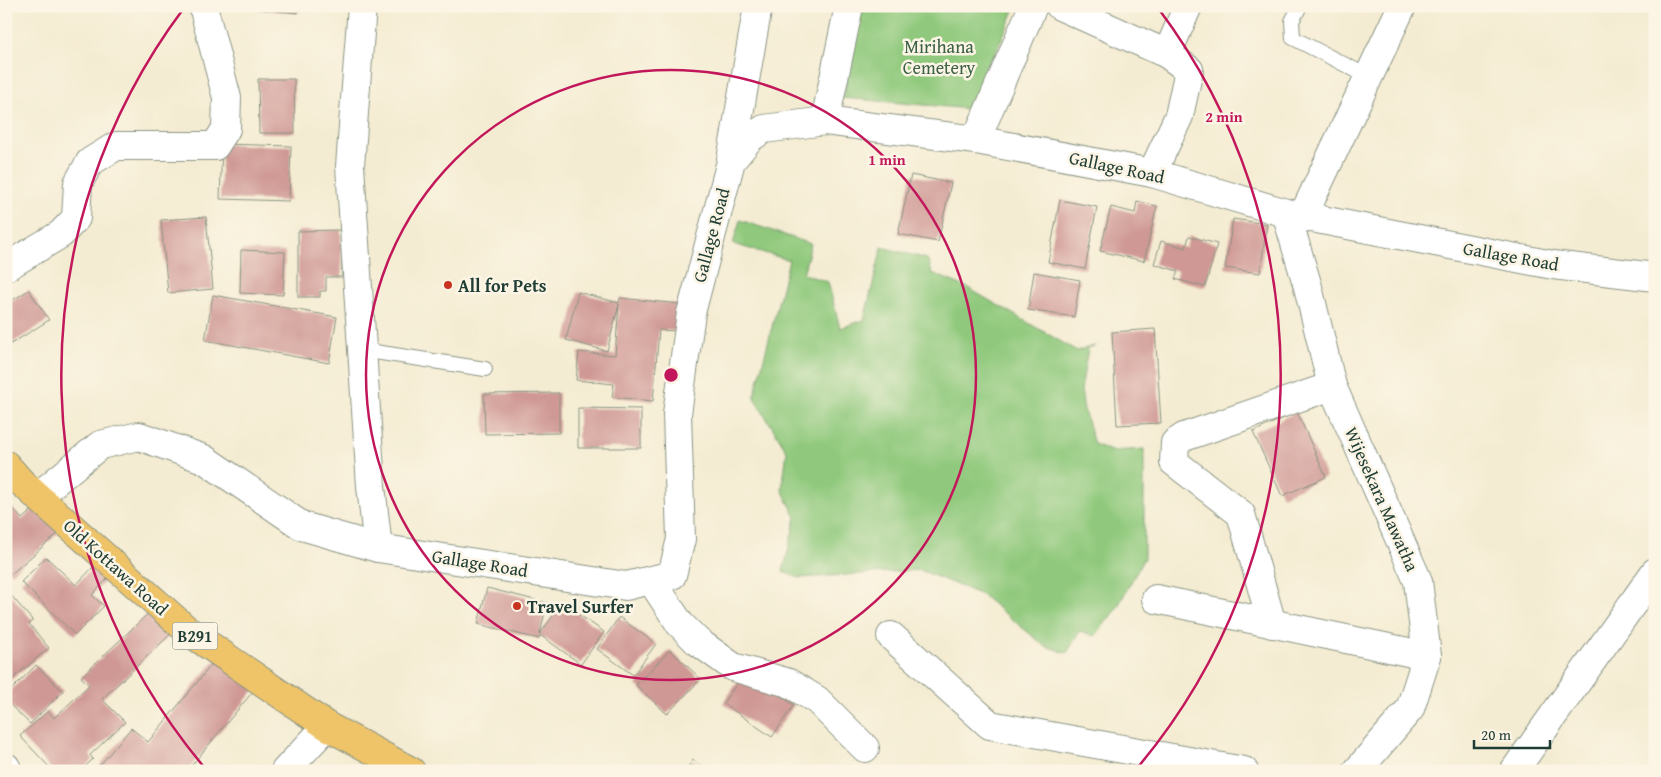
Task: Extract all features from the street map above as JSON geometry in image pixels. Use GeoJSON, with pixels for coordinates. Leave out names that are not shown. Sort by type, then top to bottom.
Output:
{"type":"FeatureCollection","features":[{"type":"Feature","properties":{"kind":"main road","name":"Old Kottawa Road"},"geometry":{"type":"LineString","coordinates":[[18,483],[188,631],[327,726],[411,771]]}},
{"type":"Feature","properties":{"kind":"street"},"geometry":{"type":"LineString","coordinates":[[6,267],[61,234],[76,218],[78,183],[90,162],[116,146],[215,146],[226,129],[227,98],[202,6]]}},
{"type":"Feature","properties":{"kind":"street"},"geometry":{"type":"LineString","coordinates":[[362,6],[350,166],[371,486],[378,548]]}},
{"type":"Feature","properties":{"kind":"street"},"geometry":{"type":"LineString","coordinates":[[730,161],[758,6]]}},
{"type":"Feature","properties":{"kind":"street"},"geometry":{"type":"LineString","coordinates":[[825,121],[850,6]]}},
{"type":"Feature","properties":{"kind":"street"},"geometry":{"type":"LineString","coordinates":[[976,140],[1033,6]]}},
{"type":"Feature","properties":{"kind":"street"},"geometry":{"type":"LineString","coordinates":[[1060,6],[1167,54],[1189,70],[1179,116],[1152,173]]}},
{"type":"Feature","properties":{"kind":"street"},"geometry":{"type":"LineString","coordinates":[[1167,54],[1188,6]]}},
{"type":"Feature","properties":{"kind":"street"},"geometry":{"type":"LineString","coordinates":[[1295,215],[1369,77],[1402,6]]}},
{"type":"Feature","properties":{"kind":"street","name":"Gallage Road"},"geometry":{"type":"LineString","coordinates":[[18,483],[100,445],[139,436],[204,459],[302,526],[378,548],[626,586],[672,575],[680,539],[677,414],[691,313],[730,161],[750,138],[764,130],[825,121],[976,140],[1152,173],[1295,215],[1553,265],[1655,277]]}},
{"type":"Feature","properties":{"kind":"street","name":"Wijesekara Mawatha"},"geometry":{"type":"LineString","coordinates":[[1295,215],[1308,287],[1332,386],[1418,581],[1427,656],[1410,709],[1357,771]]}},
{"type":"Feature","properties":{"kind":"street"},"geometry":{"type":"LineString","coordinates":[[1272,624],[1241,514],[1174,462],[1175,443],[1184,437],[1332,386]]}},
{"type":"Feature","properties":{"kind":"street"},"geometry":{"type":"LineString","coordinates":[[1514,771],[1655,572]]}},
{"type":"Feature","properties":{"kind":"street"},"geometry":{"type":"LineString","coordinates":[[650,580],[680,624],[697,641],[733,667],[789,683],[817,700],[865,748]]}},
{"type":"Feature","properties":{"kind":"street"},"geometry":{"type":"LineString","coordinates":[[1156,599],[1427,656]]}},
{"type":"Feature","properties":{"kind":"street"},"geometry":{"type":"LineString","coordinates":[[891,636],[990,725],[1244,771]]}},
{"type":"Feature","properties":{"kind":"street"},"geometry":{"type":"LineString","coordinates":[[284,771],[327,726]]}},
{"type":"Feature","properties":{"kind":"street"},"geometry":{"type":"LineString","coordinates":[[6,767],[8,771]]}},
{"type":"Feature","properties":{"kind":"lane"},"geometry":{"type":"LineString","coordinates":[[1300,6],[1292,21],[1293,38],[1369,77]]}},
{"type":"Feature","properties":{"kind":"lane"},"geometry":{"type":"LineString","coordinates":[[362,350],[485,369]]}},
{"type":"Feature","properties":{"kind":"green space","name":"Mirihana Cemetery"},"geometry":{"type":"Polygon","coordinates":[[[862,6],[1016,6],[971,109],[843,98],[862,6]]]}},
{"type":"Feature","properties":{"kind":"green space"},"geometry":{"type":"Polygon","coordinates":[[[740,220],[811,244],[803,274],[828,282],[840,328],[864,320],[882,247],[927,259],[932,273],[968,288],[1077,351],[1095,346],[1088,348],[1081,390],[1084,410],[1094,444],[1111,451],[1144,449],[1144,558],[1117,608],[1095,636],[1080,631],[1067,653],[1045,646],[982,595],[920,570],[800,578],[783,572],[796,517],[782,490],[787,451],[754,398],[789,260],[733,244],[740,220]]]}},
{"type":"Feature","properties":{"kind":"building"},"geometry":{"type":"Polygon","coordinates":[[[249,6],[298,6],[298,13],[248,8],[249,6]]]}},
{"type":"Feature","properties":{"kind":"building"},"geometry":{"type":"Polygon","coordinates":[[[258,79],[294,79],[295,133],[259,133],[258,79]]]}},
{"type":"Feature","properties":{"kind":"building"},"geometry":{"type":"Polygon","coordinates":[[[222,144],[291,146],[289,201],[220,199],[222,144]]]}},
{"type":"Feature","properties":{"kind":"building"},"geometry":{"type":"Polygon","coordinates":[[[911,175],[951,183],[938,242],[898,234],[911,175]]]}},
{"type":"Feature","properties":{"kind":"building"},"geometry":{"type":"Polygon","coordinates":[[[1060,200],[1097,207],[1085,269],[1048,262],[1060,200]]]}},
{"type":"Feature","properties":{"kind":"building"},"geometry":{"type":"Polygon","coordinates":[[[1137,201],[1157,206],[1144,261],[1100,251],[1111,207],[1135,213],[1137,201]]]}},
{"type":"Feature","properties":{"kind":"building"},"geometry":{"type":"Polygon","coordinates":[[[206,217],[213,289],[168,293],[161,220],[206,217]]]}},
{"type":"Feature","properties":{"kind":"building"},"geometry":{"type":"Polygon","coordinates":[[[1233,219],[1267,224],[1260,273],[1225,268],[1233,219]]]}},
{"type":"Feature","properties":{"kind":"building"},"geometry":{"type":"Polygon","coordinates":[[[341,230],[342,277],[326,277],[326,291],[320,291],[320,297],[298,297],[298,231],[341,230]]]}},
{"type":"Feature","properties":{"kind":"building"},"geometry":{"type":"Polygon","coordinates":[[[1189,236],[1217,244],[1205,287],[1175,279],[1178,271],[1154,264],[1161,241],[1186,248],[1189,236]]]}},
{"type":"Feature","properties":{"kind":"building"},"geometry":{"type":"Polygon","coordinates":[[[241,250],[285,252],[283,295],[240,293],[241,250]]]}},
{"type":"Feature","properties":{"kind":"building"},"geometry":{"type":"Polygon","coordinates":[[[1034,272],[1080,280],[1074,317],[1028,310],[1034,272]]]}},
{"type":"Feature","properties":{"kind":"building"},"geometry":{"type":"Polygon","coordinates":[[[29,290],[49,320],[6,347],[6,304],[29,290]]]}},
{"type":"Feature","properties":{"kind":"building"},"geometry":{"type":"Polygon","coordinates":[[[578,292],[619,303],[620,298],[680,304],[677,331],[659,330],[653,401],[612,397],[614,384],[576,380],[579,352],[615,355],[619,304],[607,351],[566,340],[578,292]]]}},
{"type":"Feature","properties":{"kind":"building"},"geometry":{"type":"Polygon","coordinates":[[[213,295],[337,317],[329,363],[205,340],[213,295]]]}},
{"type":"Feature","properties":{"kind":"building"},"geometry":{"type":"Polygon","coordinates":[[[1155,329],[1161,423],[1117,425],[1112,332],[1155,329]]]}},
{"type":"Feature","properties":{"kind":"building"},"geometry":{"type":"Polygon","coordinates":[[[559,393],[559,433],[485,434],[484,394],[559,393]]]}},
{"type":"Feature","properties":{"kind":"building"},"geometry":{"type":"Polygon","coordinates":[[[578,408],[641,409],[641,448],[578,448],[578,408]]]}},
{"type":"Feature","properties":{"kind":"building"},"geometry":{"type":"Polygon","coordinates":[[[1297,412],[1326,477],[1282,496],[1253,432],[1297,412]]]}},
{"type":"Feature","properties":{"kind":"building"},"geometry":{"type":"Polygon","coordinates":[[[8,503],[22,519],[38,505],[61,531],[11,574],[6,569],[6,505],[8,503]]]}},
{"type":"Feature","properties":{"kind":"building"},"geometry":{"type":"Polygon","coordinates":[[[46,557],[76,585],[95,565],[108,578],[92,595],[104,606],[75,635],[21,582],[46,557]]]}},
{"type":"Feature","properties":{"kind":"building"},"geometry":{"type":"Polygon","coordinates":[[[487,588],[547,603],[540,634],[562,603],[604,632],[581,664],[540,635],[539,639],[478,624],[487,588]]]}},
{"type":"Feature","properties":{"kind":"building"},"geometry":{"type":"Polygon","coordinates":[[[9,593],[33,621],[29,624],[49,648],[6,684],[6,595],[9,593]]]}},
{"type":"Feature","properties":{"kind":"building"},"geometry":{"type":"Polygon","coordinates":[[[154,608],[175,630],[102,699],[125,722],[90,755],[93,759],[81,771],[53,771],[20,736],[48,711],[54,718],[89,685],[81,677],[154,608]]]}},
{"type":"Feature","properties":{"kind":"building"},"geometry":{"type":"Polygon","coordinates":[[[619,617],[656,644],[633,675],[597,649],[619,617]]]}},
{"type":"Feature","properties":{"kind":"building"},"geometry":{"type":"Polygon","coordinates":[[[670,650],[701,679],[667,714],[636,685],[670,650]]]}},
{"type":"Feature","properties":{"kind":"building"},"geometry":{"type":"Polygon","coordinates":[[[217,658],[255,689],[187,771],[95,771],[131,728],[148,742],[217,658]]]}},
{"type":"Feature","properties":{"kind":"building"},"geometry":{"type":"Polygon","coordinates":[[[36,665],[63,691],[30,724],[6,701],[6,695],[36,665]]]}},
{"type":"Feature","properties":{"kind":"building"},"geometry":{"type":"Polygon","coordinates":[[[745,672],[794,705],[772,737],[723,703],[745,672]]]}},
{"type":"Feature","properties":{"kind":"building"},"geometry":{"type":"Polygon","coordinates":[[[693,760],[709,771],[685,771],[693,760]]]}},
{"type":"Feature","properties":{"kind":"place","name":"All for Pets"},"geometry":{"type":"Point","coordinates":[448,285]}},
{"type":"Feature","properties":{"kind":"place","name":"Travel Surfer"},"geometry":{"type":"Point","coordinates":[517,606]}}]}
